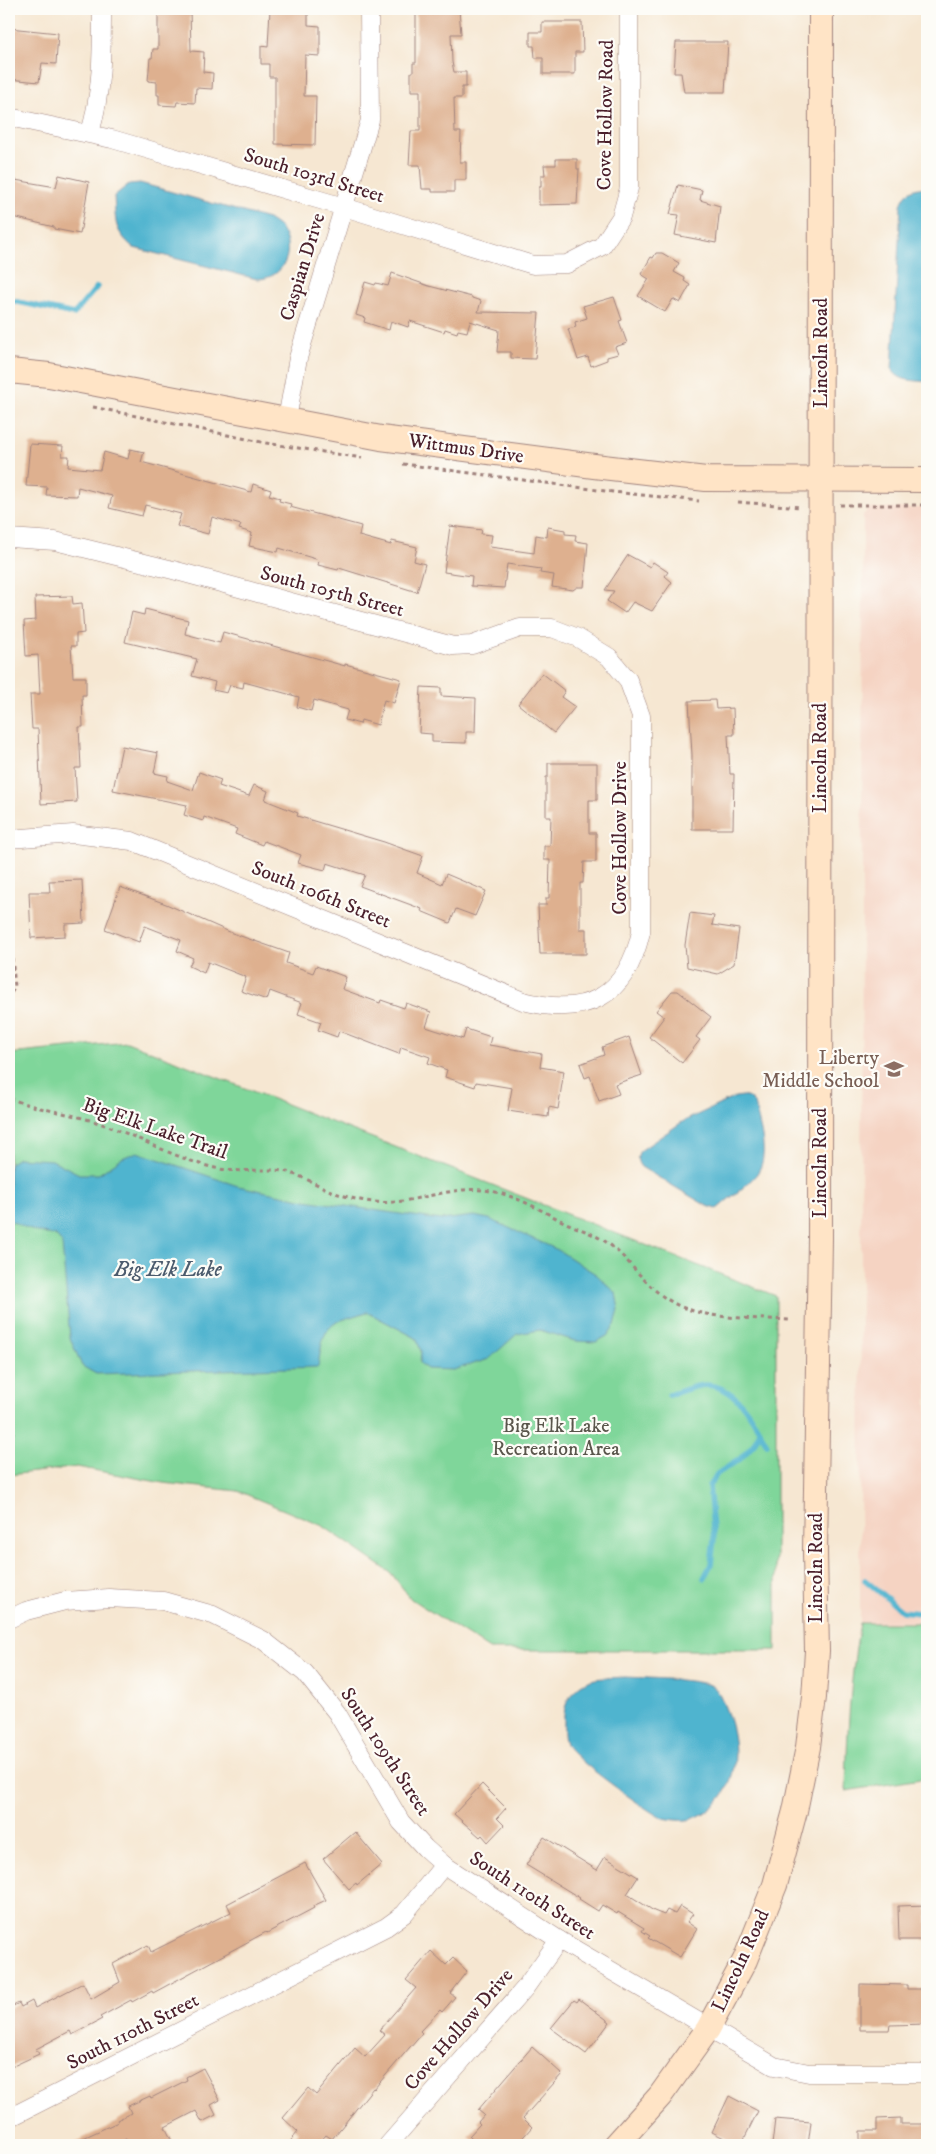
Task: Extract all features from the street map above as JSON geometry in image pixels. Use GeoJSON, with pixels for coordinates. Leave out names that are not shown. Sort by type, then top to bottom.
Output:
{"type":"FeatureCollection","features":[{"type":"Feature","properties":{"kind":"street"},"geometry":{"type":"LineString","coordinates":[[90,133],[101,78],[102,9]]}},
{"type":"Feature","properties":{"kind":"street","name":"Caspian Drive"},"geometry":{"type":"LineString","coordinates":[[287,419],[298,358],[370,120],[370,9]]}},
{"type":"Feature","properties":{"kind":"street","name":"Cove Hollow Road"},"geometry":{"type":"LineString","coordinates":[[602,246],[621,217],[629,188],[629,9]]}},
{"type":"Feature","properties":{"kind":"street","name":"Lincoln Road"},"geometry":{"type":"LineString","coordinates":[[616,2145],[660,2096],[708,2029],[745,1960],[776,1885],[808,1747],[814,1697],[817,1651],[815,1552],[820,1239],[821,9]]}},
{"type":"Feature","properties":{"kind":"street","name":"South 103rd Street"},"geometry":{"type":"LineString","coordinates":[[9,117],[90,133],[344,207],[533,265],[567,264],[602,246]]}},
{"type":"Feature","properties":{"kind":"street","name":"Wittmus Drive"},"geometry":{"type":"LineString","coordinates":[[9,371],[49,375],[381,438],[594,466],[706,479],[927,480]]}},
{"type":"Feature","properties":{"kind":"street","name":"South 105th Street"},"geometry":{"type":"LineString","coordinates":[[9,538],[64,544],[173,570],[453,646],[472,645],[520,628],[552,628],[578,638],[609,657],[628,680]]}},
{"type":"Feature","properties":{"kind":"street","name":"Cove Hollow Drive"},"geometry":{"type":"LineString","coordinates":[[611,990],[626,973],[636,954],[641,932],[641,716],[628,680]]}},
{"type":"Feature","properties":{"kind":"street","name":"South 106th Street"},"geometry":{"type":"LineString","coordinates":[[9,838],[72,834],[132,841],[523,1001],[544,1006],[567,1007],[591,1002],[611,990]]}},
{"type":"Feature","properties":{"kind":"street","name":"South 109th Street"},"geometry":{"type":"LineString","coordinates":[[9,1618],[26,1611],[65,1601],[109,1598],[163,1601],[213,1615],[263,1640],[305,1673],[337,1713],[401,1822],[444,1865]]}},
{"type":"Feature","properties":{"kind":"street","name":"South 110th Street"},"geometry":{"type":"LineString","coordinates":[[9,2118],[386,1927],[404,1914],[444,1865],[558,1940],[774,2066],[793,2072],[809,2073],[927,2073]]}},
{"type":"Feature","properties":{"kind":"street","name":"Cove Hollow Drive"},"geometry":{"type":"LineString","coordinates":[[388,2145],[525,1988],[558,1940]]}},
{"type":"Feature","properties":{"kind":"path"},"geometry":{"type":"LineString","coordinates":[[9,926],[15,986],[9,996]]}},
{"type":"Feature","properties":{"kind":"path","name":"Big Elk Lake Trail"},"geometry":{"type":"LineString","coordinates":[[9,1098],[32,1108],[86,1118],[220,1169],[281,1171],[300,1176],[336,1193],[355,1199],[395,1202],[454,1190],[473,1189],[503,1194],[601,1239],[615,1249],[652,1289],[667,1300],[683,1308],[718,1315],[790,1320]]}},
{"type":"Feature","properties":{"kind":"path"},"geometry":{"type":"LineString","coordinates":[[9,1414],[13,1433],[9,1434]]}},
{"type":"Feature","properties":{"kind":"shaded area","name":"Liberty Middle School"},"geometry":{"type":"Polygon","coordinates":[[[870,508],[927,508],[927,1623],[860,1623],[863,515],[870,508]]]}},
{"type":"Feature","properties":{"kind":"green space","name":"Big Elk Lake Recreation Area"},"geometry":{"type":"Polygon","coordinates":[[[127,1042],[776,1296],[776,1650],[491,1650],[411,1599],[391,1573],[323,1526],[238,1491],[163,1483],[77,1467],[9,1475],[9,1054],[127,1042]]]}},
{"type":"Feature","properties":{"kind":"green space"},"geometry":{"type":"Polygon","coordinates":[[[860,1623],[927,1623],[927,1778],[846,1791],[850,1707],[860,1623]]]}},
{"type":"Feature","properties":{"kind":"water"},"geometry":{"type":"Polygon","coordinates":[[[140,183],[268,219],[280,228],[285,237],[287,254],[285,262],[274,274],[266,278],[257,279],[134,248],[119,231],[114,196],[129,184],[140,183]]]}},
{"type":"Feature","properties":{"kind":"water"},"geometry":{"type":"Polygon","coordinates":[[[927,187],[927,382],[902,378],[892,369],[901,205],[907,193],[917,188],[927,187]]]}},
{"type":"Feature","properties":{"kind":"water"},"geometry":{"type":"Polygon","coordinates":[[[743,1096],[749,1098],[754,1103],[761,1130],[763,1159],[756,1175],[717,1209],[707,1206],[641,1167],[638,1161],[640,1151],[682,1122],[735,1097],[743,1096]]]}},
{"type":"Feature","properties":{"kind":"water","name":"Big Elk Lake"},"geometry":{"type":"Polygon","coordinates":[[[137,1152],[238,1186],[305,1200],[441,1220],[474,1216],[489,1219],[558,1250],[597,1275],[616,1293],[619,1310],[615,1325],[607,1336],[596,1342],[575,1341],[540,1330],[517,1334],[489,1359],[453,1370],[427,1369],[420,1363],[421,1351],[416,1338],[367,1312],[335,1323],[329,1328],[322,1342],[318,1367],[96,1374],[82,1366],[70,1338],[62,1243],[56,1236],[33,1231],[9,1220],[9,1164],[18,1158],[52,1160],[79,1174],[99,1174],[122,1158],[137,1152]]]}},
{"type":"Feature","properties":{"kind":"water"},"geometry":{"type":"Polygon","coordinates":[[[625,1677],[695,1682],[712,1686],[719,1694],[733,1732],[735,1760],[728,1787],[710,1809],[702,1814],[692,1819],[683,1820],[660,1817],[595,1772],[567,1746],[564,1737],[564,1714],[567,1702],[573,1692],[588,1681],[601,1678],[625,1677]]]}},
{"type":"Feature","properties":{"kind":"building"},"geometry":{"type":"Polygon","coordinates":[[[158,9],[190,9],[191,51],[204,52],[203,72],[213,73],[212,89],[196,88],[195,103],[177,102],[176,106],[159,105],[157,82],[148,81],[150,58],[152,58],[153,49],[158,49],[158,9]]]}},
{"type":"Feature","properties":{"kind":"building"},"geometry":{"type":"Polygon","coordinates":[[[270,9],[308,9],[308,25],[320,26],[320,56],[305,55],[304,96],[316,96],[315,145],[275,144],[275,77],[269,77],[269,64],[261,64],[261,46],[268,47],[270,9]]]}},
{"type":"Feature","properties":{"kind":"building"},"geometry":{"type":"Polygon","coordinates":[[[416,9],[459,9],[461,34],[451,34],[452,62],[454,72],[466,72],[466,87],[462,87],[462,98],[454,98],[455,132],[461,132],[460,162],[466,162],[466,180],[454,180],[454,192],[432,192],[432,189],[422,189],[420,165],[409,165],[411,131],[420,131],[420,91],[411,91],[411,72],[413,72],[413,63],[416,63],[416,9]]]}},
{"type":"Feature","properties":{"kind":"building"},"geometry":{"type":"Polygon","coordinates":[[[542,22],[582,22],[583,52],[575,52],[575,74],[543,74],[543,58],[535,58],[534,46],[530,46],[530,32],[542,32],[542,22]]]}},
{"type":"Feature","properties":{"kind":"building"},"geometry":{"type":"Polygon","coordinates":[[[9,28],[58,33],[56,64],[42,63],[39,82],[9,79],[9,28]]]}},
{"type":"Feature","properties":{"kind":"building"},"geometry":{"type":"Polygon","coordinates":[[[676,42],[728,42],[725,92],[684,92],[681,73],[674,73],[676,42]]]}},
{"type":"Feature","properties":{"kind":"building"},"geometry":{"type":"Polygon","coordinates":[[[556,159],[577,159],[577,169],[579,169],[577,204],[539,205],[541,175],[545,175],[544,165],[556,165],[556,159]]]}},
{"type":"Feature","properties":{"kind":"building"},"geometry":{"type":"Polygon","coordinates":[[[59,175],[89,182],[80,234],[54,229],[54,227],[9,216],[9,179],[56,187],[59,175]]]}},
{"type":"Feature","properties":{"kind":"building"},"geometry":{"type":"Polygon","coordinates":[[[678,185],[702,190],[700,200],[720,206],[716,243],[675,235],[679,215],[670,214],[678,185]]]}},
{"type":"Feature","properties":{"kind":"building"},"geometry":{"type":"Polygon","coordinates":[[[656,253],[662,253],[679,263],[674,272],[685,278],[684,281],[690,285],[680,303],[673,299],[665,312],[638,296],[649,279],[641,274],[651,257],[653,258],[656,253]]]}},
{"type":"Feature","properties":{"kind":"building"},"geometry":{"type":"Polygon","coordinates":[[[392,273],[481,301],[478,312],[539,313],[535,359],[511,358],[511,352],[497,352],[499,330],[470,321],[467,332],[458,330],[457,333],[445,329],[444,332],[410,321],[408,327],[391,321],[389,330],[364,322],[365,318],[356,315],[365,282],[388,286],[392,273]]]}},
{"type":"Feature","properties":{"kind":"building"},"geometry":{"type":"Polygon","coordinates":[[[614,297],[622,320],[619,321],[627,343],[615,347],[618,354],[607,357],[607,360],[591,366],[588,357],[578,360],[568,329],[576,327],[575,322],[587,318],[583,306],[614,297]]]}},
{"type":"Feature","properties":{"kind":"building"},"geometry":{"type":"Polygon","coordinates":[[[30,444],[63,446],[62,456],[69,456],[68,467],[100,470],[104,452],[128,459],[130,449],[144,452],[141,462],[251,492],[253,484],[271,490],[269,495],[280,498],[279,501],[291,504],[290,507],[361,526],[359,536],[391,545],[392,541],[417,547],[414,561],[425,564],[417,592],[339,568],[338,570],[318,565],[319,560],[279,548],[278,552],[249,546],[252,533],[239,529],[241,525],[212,517],[208,534],[177,526],[181,514],[145,505],[142,516],[109,508],[112,496],[78,487],[77,496],[46,495],[47,487],[26,486],[30,444]]]}},
{"type":"Feature","properties":{"kind":"building"},"geometry":{"type":"Polygon","coordinates":[[[450,526],[482,530],[481,534],[492,535],[490,547],[534,553],[536,535],[547,537],[548,527],[565,530],[565,534],[576,535],[575,541],[588,543],[584,587],[577,587],[573,590],[552,587],[554,575],[540,573],[541,569],[507,564],[504,588],[471,586],[472,576],[444,572],[450,526]]]}},
{"type":"Feature","properties":{"kind":"building"},"geometry":{"type":"Polygon","coordinates":[[[628,555],[650,567],[653,562],[668,572],[665,576],[672,582],[652,611],[633,602],[625,613],[607,601],[614,591],[605,590],[628,555]]]}},
{"type":"Feature","properties":{"kind":"building"},"geometry":{"type":"Polygon","coordinates":[[[72,596],[73,604],[82,603],[84,633],[76,634],[76,646],[71,646],[73,677],[86,677],[86,695],[82,695],[83,727],[79,727],[81,768],[75,768],[77,802],[41,804],[38,729],[32,729],[30,694],[40,694],[38,655],[26,656],[24,621],[36,620],[35,597],[72,596]]]}},
{"type":"Feature","properties":{"kind":"building"},"geometry":{"type":"Polygon","coordinates":[[[145,609],[188,620],[185,634],[220,643],[223,632],[345,666],[345,664],[401,679],[394,703],[384,700],[378,725],[361,720],[360,724],[345,720],[348,710],[314,700],[311,711],[297,707],[299,697],[244,682],[243,688],[230,685],[227,693],[213,690],[215,682],[192,676],[197,659],[125,642],[132,612],[144,615],[145,609]]]}},
{"type":"Feature","properties":{"kind":"building"},"geometry":{"type":"Polygon","coordinates":[[[542,673],[565,691],[561,697],[575,707],[554,733],[518,704],[542,673]]]}},
{"type":"Feature","properties":{"kind":"building"},"geometry":{"type":"Polygon","coordinates":[[[421,687],[441,688],[441,696],[476,698],[475,732],[466,732],[466,743],[432,742],[432,734],[419,733],[421,687]]]}},
{"type":"Feature","properties":{"kind":"building"},"geometry":{"type":"Polygon","coordinates":[[[715,700],[716,709],[733,708],[734,735],[728,735],[730,774],[734,774],[733,829],[692,829],[692,755],[689,701],[715,700]]]}},
{"type":"Feature","properties":{"kind":"building"},"geometry":{"type":"Polygon","coordinates":[[[122,746],[158,753],[154,773],[168,776],[167,781],[193,790],[199,772],[221,780],[219,786],[249,796],[254,785],[268,791],[265,800],[298,813],[297,816],[384,842],[423,856],[417,873],[442,884],[446,874],[486,891],[475,916],[456,909],[450,923],[421,911],[422,909],[360,886],[365,875],[327,863],[325,870],[298,863],[301,855],[264,841],[262,845],[235,834],[237,829],[204,817],[203,821],[184,815],[187,805],[113,790],[122,746]]]}},
{"type":"Feature","properties":{"kind":"building"},"geometry":{"type":"Polygon","coordinates":[[[548,763],[597,763],[597,800],[589,800],[589,833],[596,833],[596,862],[584,862],[583,883],[580,883],[580,929],[586,929],[586,954],[540,954],[538,905],[546,905],[546,898],[549,898],[550,860],[544,860],[544,846],[550,846],[551,817],[546,817],[548,763]]]}},
{"type":"Feature","properties":{"kind":"building"},"geometry":{"type":"Polygon","coordinates":[[[82,880],[84,923],[65,924],[65,936],[31,938],[29,892],[50,892],[49,881],[82,880]]]}},
{"type":"Feature","properties":{"kind":"building"},"geometry":{"type":"Polygon","coordinates":[[[120,887],[166,904],[232,933],[289,953],[286,963],[313,973],[316,966],[346,977],[342,989],[380,1003],[381,1000],[404,1008],[406,1003],[431,1012],[426,1027],[463,1039],[466,1029],[491,1037],[489,1045],[542,1054],[540,1067],[564,1071],[558,1109],[549,1107],[548,1117],[508,1111],[512,1088],[476,1082],[475,1087],[445,1077],[447,1070],[428,1063],[430,1057],[401,1047],[399,1054],[339,1031],[337,1037],[318,1030],[321,1022],[298,1014],[302,1003],[270,991],[267,1000],[241,991],[246,977],[208,962],[204,973],[189,966],[193,958],[177,951],[181,940],[145,926],[139,942],[105,929],[120,887]]]}},
{"type":"Feature","properties":{"kind":"building"},"geometry":{"type":"Polygon","coordinates":[[[690,913],[714,916],[712,925],[739,929],[734,964],[718,974],[687,967],[685,945],[690,913]]]}},
{"type":"Feature","properties":{"kind":"building"},"geometry":{"type":"Polygon","coordinates":[[[672,991],[678,991],[711,1017],[696,1037],[700,1040],[682,1063],[649,1037],[664,1017],[656,1011],[672,991]]]}},
{"type":"Feature","properties":{"kind":"building"},"geometry":{"type":"Polygon","coordinates":[[[629,1037],[642,1075],[615,1084],[619,1094],[599,1101],[590,1076],[585,1078],[580,1064],[604,1055],[602,1047],[629,1037]]]}},
{"type":"Feature","properties":{"kind":"building"},"geometry":{"type":"Polygon","coordinates":[[[482,1784],[506,1808],[497,1818],[504,1825],[488,1842],[482,1835],[480,1837],[454,1814],[482,1784]]]}},
{"type":"Feature","properties":{"kind":"building"},"geometry":{"type":"Polygon","coordinates":[[[355,1832],[382,1864],[357,1885],[356,1883],[349,1889],[323,1859],[355,1832]]]}},
{"type":"Feature","properties":{"kind":"building"},"geometry":{"type":"Polygon","coordinates":[[[544,1837],[597,1870],[605,1857],[638,1877],[627,1894],[654,1911],[664,1915],[667,1910],[675,1914],[680,1906],[693,1914],[687,1922],[697,1929],[680,1957],[648,1938],[650,1936],[642,1931],[644,1928],[618,1912],[617,1914],[602,1905],[598,1911],[526,1865],[544,1837]]]}},
{"type":"Feature","properties":{"kind":"building"},"geometry":{"type":"Polygon","coordinates":[[[305,1863],[326,1900],[153,1993],[152,1991],[132,2002],[131,2000],[100,2017],[102,2019],[72,2035],[70,2031],[36,2049],[39,2054],[9,2068],[9,2008],[19,2003],[21,2007],[32,2001],[35,2008],[83,1983],[91,1999],[120,1982],[113,1964],[148,1945],[151,1952],[231,1912],[227,1904],[305,1863]]]}},
{"type":"Feature","properties":{"kind":"building"},"geometry":{"type":"Polygon","coordinates":[[[927,1905],[927,1940],[899,1940],[898,1906],[927,1905]]]}},
{"type":"Feature","properties":{"kind":"building"},"geometry":{"type":"Polygon","coordinates":[[[431,1951],[446,1965],[453,1958],[467,1971],[450,1993],[455,1997],[442,2012],[440,2010],[420,2031],[422,2033],[373,2088],[332,2139],[326,2135],[317,2145],[287,2145],[298,2132],[283,2118],[308,2088],[316,2095],[355,2048],[365,2057],[385,2035],[379,2030],[416,1988],[406,1980],[431,1951]]]}},
{"type":"Feature","properties":{"kind":"building"},"geometry":{"type":"Polygon","coordinates":[[[860,1984],[907,1985],[907,1989],[927,1989],[927,2024],[890,2025],[889,2030],[860,2030],[860,1984]]]}},
{"type":"Feature","properties":{"kind":"building"},"geometry":{"type":"Polygon","coordinates":[[[579,1999],[610,2022],[586,2054],[551,2028],[574,2000],[577,2002],[579,1999]]]}},
{"type":"Feature","properties":{"kind":"building"},"geometry":{"type":"Polygon","coordinates":[[[532,2047],[562,2074],[523,2118],[532,2127],[516,2145],[478,2145],[469,2136],[480,2124],[478,2122],[484,2115],[478,2110],[532,2047]]]}},
{"type":"Feature","properties":{"kind":"building"},"geometry":{"type":"Polygon","coordinates":[[[203,2068],[220,2100],[211,2105],[216,2115],[202,2122],[196,2111],[165,2127],[174,2145],[129,2145],[126,2139],[113,2145],[68,2145],[118,2122],[117,2120],[131,2113],[128,2106],[150,2096],[151,2098],[187,2080],[186,2077],[203,2068]]]}},
{"type":"Feature","properties":{"kind":"building"},"geometry":{"type":"Polygon","coordinates":[[[729,2096],[758,2111],[741,2145],[726,2145],[728,2140],[712,2132],[729,2096]]]}},
{"type":"Feature","properties":{"kind":"building"},"geometry":{"type":"Polygon","coordinates":[[[901,2118],[901,2124],[927,2124],[927,2145],[860,2145],[860,2131],[877,2131],[877,2119],[901,2118]]]}},
{"type":"Feature","properties":{"kind":"building"},"geometry":{"type":"Polygon","coordinates":[[[775,2119],[811,2122],[808,2145],[772,2145],[775,2119]]]}},
{"type":"Feature","properties":{"kind":"waterway"},"geometry":{"type":"LineString","coordinates":[[9,300],[74,314],[97,287]]}},
{"type":"Feature","properties":{"kind":"waterway"},"geometry":{"type":"LineString","coordinates":[[669,1395],[702,1385],[717,1387],[727,1391],[744,1406],[767,1444]]}},
{"type":"Feature","properties":{"kind":"waterway"},"geometry":{"type":"LineString","coordinates":[[704,1578],[711,1564],[714,1539],[709,1486],[717,1474],[740,1459],[754,1444],[760,1431]]}},
{"type":"Feature","properties":{"kind":"waterway"},"geometry":{"type":"LineString","coordinates":[[865,1580],[902,1611],[927,1614]]}},
{"type":"Feature","properties":{"kind":"place","name":"Liberty Middle School"},"geometry":{"type":"Point","coordinates":[894,1069]}}]}
